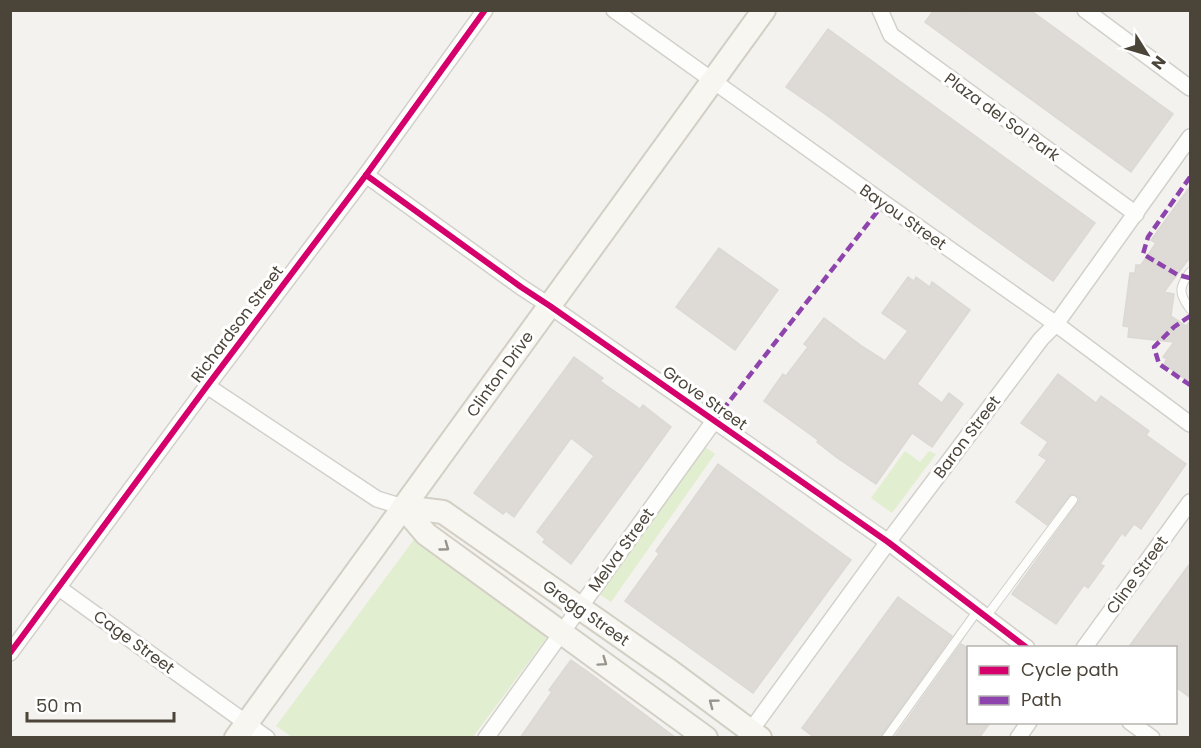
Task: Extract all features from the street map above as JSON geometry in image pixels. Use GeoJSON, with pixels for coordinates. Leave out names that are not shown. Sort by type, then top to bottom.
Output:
{"type":"FeatureCollection","features":[{"type":"Feature","properties":{"kind":"main road","name":"Clinton Drive"},"geometry":{"type":"LineString","coordinates":[[241,730],[764,10]]}},
{"type":"Feature","properties":{"kind":"main road","name":"Gregg Street"},"geometry":{"type":"LineString","coordinates":[[404,507],[443,512],[679,678],[752,735]]}},
{"type":"Feature","properties":{"kind":"main road","name":"Gregg Street"},"geometry":{"type":"LineString","coordinates":[[404,507],[426,534],[706,738]]}},
{"type":"Feature","properties":{"kind":"street","name":"Richardson Street"},"geometry":{"type":"LineString","coordinates":[[10,653],[366,175],[485,10]]}},
{"type":"Feature","properties":{"kind":"street","name":"Bayou Street"},"geometry":{"type":"LineString","coordinates":[[614,10],[1056,324],[1191,424]]}},
{"type":"Feature","properties":{"kind":"street","name":"Plaza del Sol Park"},"geometry":{"type":"LineString","coordinates":[[880,10],[891,35],[1136,214]]}},
{"type":"Feature","properties":{"kind":"street"},"geometry":{"type":"LineString","coordinates":[[1085,10],[1191,88]]}},
{"type":"Feature","properties":{"kind":"street","name":"Baron Street"},"geometry":{"type":"LineString","coordinates":[[752,735],[888,542],[1041,339],[1056,324],[1191,137]]}},
{"type":"Feature","properties":{"kind":"street","name":"Grove Street"},"geometry":{"type":"LineString","coordinates":[[366,175],[521,287],[888,542],[1024,646]]}},
{"type":"Feature","properties":{"kind":"street","name":"Gregg Street"},"geometry":{"type":"LineString","coordinates":[[207,386],[377,499],[404,507]]}},
{"type":"Feature","properties":{"kind":"street","name":"Melva Street"},"geometry":{"type":"LineString","coordinates":[[486,738],[714,421]]}},
{"type":"Feature","properties":{"kind":"street","name":"Cline Street"},"geometry":{"type":"LineString","coordinates":[[1085,646],[1191,502]]}},
{"type":"Feature","properties":{"kind":"street","name":"Cage Street"},"geometry":{"type":"LineString","coordinates":[[59,588],[241,730],[267,738]]}},
{"type":"Feature","properties":{"kind":"street"},"geometry":{"type":"LineString","coordinates":[[1018,738],[1028,724]]}},
{"type":"Feature","properties":{"kind":"street"},"geometry":{"type":"LineString","coordinates":[[1131,724],[1152,738]]}},
{"type":"Feature","properties":{"kind":"lane"},"geometry":{"type":"LineString","coordinates":[[1191,272],[1182,284],[1182,298],[1191,309]]}},
{"type":"Feature","properties":{"kind":"lane"},"geometry":{"type":"LineString","coordinates":[[886,738],[1073,500]]}},
{"type":"Feature","properties":{"kind":"green space"},"geometry":{"type":"Polygon","coordinates":[[[702,445],[715,454],[611,602],[599,594],[702,445]]]}},
{"type":"Feature","properties":{"kind":"green space"},"geometry":{"type":"Polygon","coordinates":[[[905,451],[920,462],[929,451],[936,454],[892,513],[871,498],[905,451]]]}},
{"type":"Feature","properties":{"kind":"green space"},"geometry":{"type":"Polygon","coordinates":[[[415,538],[548,636],[473,737],[292,737],[276,726],[415,538]]]}},
{"type":"Feature","properties":{"kind":"building"},"geometry":{"type":"Polygon","coordinates":[[[934,10],[961,10],[964,13],[966,10],[1030,10],[1173,114],[1131,172],[925,22],[934,10]]]}},
{"type":"Feature","properties":{"kind":"building"},"geometry":{"type":"Polygon","coordinates":[[[828,29],[1095,223],[1053,281],[786,87],[828,29]]]}},
{"type":"Feature","properties":{"kind":"building"},"geometry":{"type":"Polygon","coordinates":[[[1191,185],[1191,256],[1164,292],[1174,294],[1171,316],[1186,326],[1191,320],[1191,383],[1164,364],[1167,359],[1163,357],[1174,342],[1128,337],[1129,327],[1123,326],[1130,273],[1135,273],[1136,265],[1141,265],[1156,243],[1151,240],[1191,185]]]}},
{"type":"Feature","properties":{"kind":"building"},"geometry":{"type":"Polygon","coordinates":[[[719,248],[778,290],[735,350],[676,307],[719,248]]]}},
{"type":"Feature","properties":{"kind":"building"},"geometry":{"type":"Polygon","coordinates":[[[908,277],[914,281],[916,277],[930,287],[932,282],[970,310],[917,384],[942,403],[949,393],[963,404],[932,447],[912,433],[876,484],[836,457],[817,442],[818,440],[764,401],[783,374],[786,376],[808,347],[804,344],[824,318],[885,361],[908,331],[882,313],[908,277]]]}},
{"type":"Feature","properties":{"kind":"building"},"geometry":{"type":"Polygon","coordinates":[[[574,357],[603,378],[600,381],[640,409],[643,405],[671,427],[571,564],[543,542],[545,539],[537,532],[594,456],[571,438],[514,517],[506,511],[503,514],[474,493],[574,357]]]}},
{"type":"Feature","properties":{"kind":"building"},"geometry":{"type":"Polygon","coordinates":[[[1058,374],[1096,403],[1101,396],[1149,431],[1146,435],[1186,464],[1141,529],[1134,524],[1125,536],[1122,533],[1100,564],[1104,566],[1088,588],[1084,585],[1056,624],[1012,594],[1079,501],[1076,495],[1070,495],[1047,525],[1016,502],[1047,460],[1039,455],[1048,442],[1021,423],[1058,374]]]}},
{"type":"Feature","properties":{"kind":"building"},"geometry":{"type":"Polygon","coordinates":[[[718,464],[851,560],[753,693],[625,601],[659,554],[656,551],[718,464]]]}},
{"type":"Feature","properties":{"kind":"building"},"geometry":{"type":"Polygon","coordinates":[[[1191,562],[1191,698],[1177,688],[1177,646],[1129,646],[1191,562]]]}},
{"type":"Feature","properties":{"kind":"building"},"geometry":{"type":"Polygon","coordinates":[[[898,597],[952,636],[880,738],[815,738],[802,728],[898,597]]]}},
{"type":"Feature","properties":{"kind":"building"},"geometry":{"type":"Polygon","coordinates":[[[961,644],[967,648],[967,724],[989,724],[979,738],[894,738],[961,644]]]}},
{"type":"Feature","properties":{"kind":"building"},"geometry":{"type":"Polygon","coordinates":[[[571,660],[676,738],[520,738],[552,692],[549,690],[571,660]]]}},
{"type":"Feature","properties":{"kind":"marked path"},"geometry":{"type":"LineString","coordinates":[[1190,177],[1148,237],[1143,254],[1178,275],[1190,278]]}},
{"type":"Feature","properties":{"kind":"marked path"},"geometry":{"type":"LineString","coordinates":[[714,421],[884,203]]}},
{"type":"Feature","properties":{"kind":"marked path"},"geometry":{"type":"LineString","coordinates":[[1190,316],[1174,327],[1154,347],[1159,364],[1190,385]]}},
{"type":"Feature","properties":{"kind":"cycle path"},"geometry":{"type":"LineString","coordinates":[[10,653],[366,175],[485,10]]}},
{"type":"Feature","properties":{"kind":"cycle path"},"geometry":{"type":"LineString","coordinates":[[366,175],[521,287],[888,542],[1024,646]]}}]}
